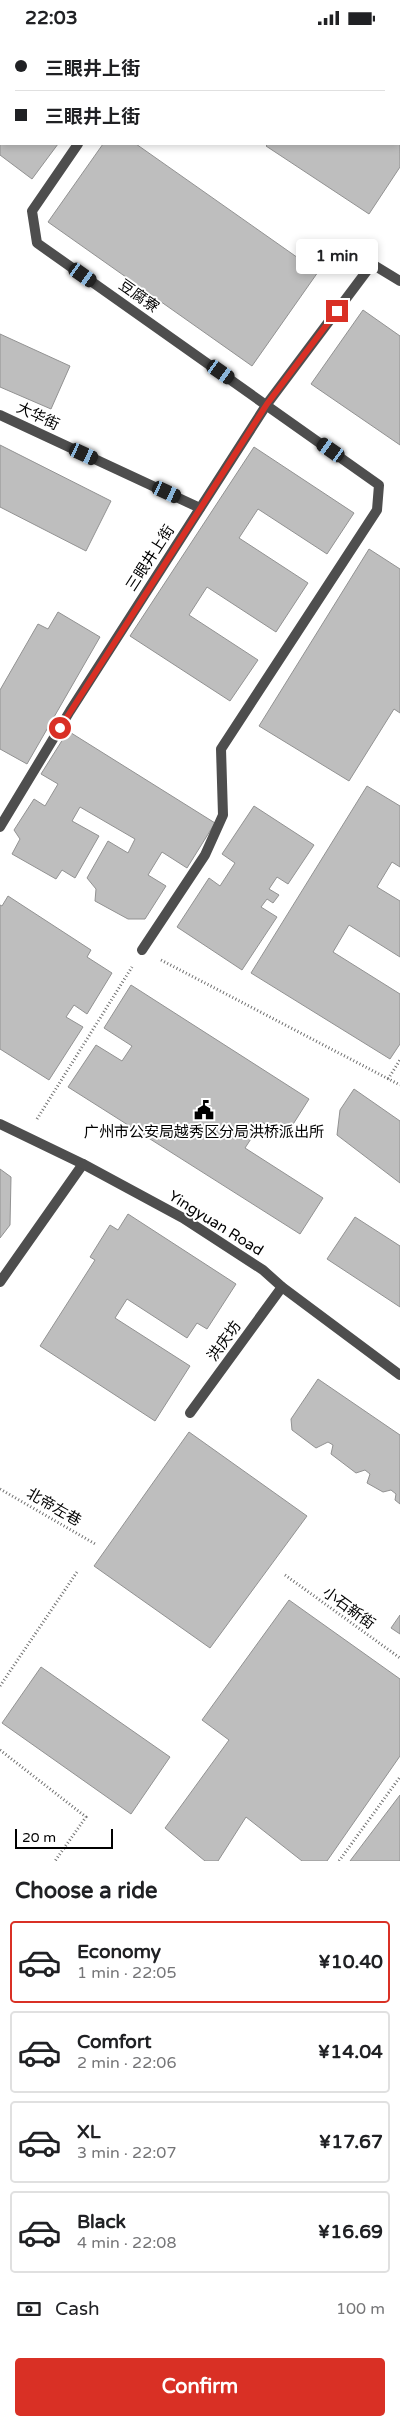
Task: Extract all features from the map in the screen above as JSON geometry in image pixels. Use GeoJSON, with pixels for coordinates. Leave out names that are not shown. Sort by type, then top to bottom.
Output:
{"type":"FeatureCollection","features":[{"type":"Feature","properties":{"kind":"street","name":"豆腐寮"},"geometry":{"type":"LineString","coordinates":[[77,145],[32,211],[37,243],[379,485],[377,510],[221,749],[223,815],[206,855],[142,950]]}},
{"type":"Feature","properties":{"kind":"street","name":"三眼井上街"},"geometry":{"type":"LineString","coordinates":[[0,827],[70,711],[267,404],[372,264],[400,281]]}},
{"type":"Feature","properties":{"kind":"street","name":"大华街"},"geometry":{"type":"LineString","coordinates":[[0,415],[200,508]]}},
{"type":"Feature","properties":{"kind":"street","name":"Yingyuan Road"},"geometry":{"type":"LineString","coordinates":[[0,1124],[82,1164],[183,1218],[263,1270],[282,1287],[400,1375]]}},
{"type":"Feature","properties":{"kind":"street"},"geometry":{"type":"LineString","coordinates":[[0,1282],[82,1164]]}},
{"type":"Feature","properties":{"kind":"street","name":"洪庆坊"},"geometry":{"type":"LineString","coordinates":[[190,1413],[282,1287]]}},
{"type":"Feature","properties":{"kind":"path"},"geometry":{"type":"LineString","coordinates":[[26,1137],[142,950],[400,1085]]}},
{"type":"Feature","properties":{"kind":"path"},"geometry":{"type":"LineString","coordinates":[[388,1079],[400,1060]]}},
{"type":"Feature","properties":{"kind":"path","name":"北帝左巷"},"geometry":{"type":"LineString","coordinates":[[0,1489],[97,1545]]}},
{"type":"Feature","properties":{"kind":"path"},"geometry":{"type":"LineString","coordinates":[[0,1686],[77,1572]]}},
{"type":"Feature","properties":{"kind":"path","name":"小石新街"},"geometry":{"type":"LineString","coordinates":[[286,1575],[400,1658]]}},
{"type":"Feature","properties":{"kind":"path"},"geometry":{"type":"LineString","coordinates":[[0,1750],[86,1817],[55,1861]]}},
{"type":"Feature","properties":{"kind":"path"},"geometry":{"type":"LineString","coordinates":[[340,1861],[400,1777]]}},
{"type":"Feature","properties":{"kind":"building"},"geometry":{"type":"Polygon","coordinates":[[[0,145],[57,145],[32,179],[0,155],[0,145]]]}},
{"type":"Feature","properties":{"kind":"building"},"geometry":{"type":"Polygon","coordinates":[[[102,145],[137,145],[318,272],[252,366],[48,222],[102,145]]]}},
{"type":"Feature","properties":{"kind":"building"},"geometry":{"type":"Polygon","coordinates":[[[400,145],[400,167],[369,214],[266,146],[400,145]]]}},
{"type":"Feature","properties":{"kind":"building"},"geometry":{"type":"Polygon","coordinates":[[[363,310],[400,336],[400,445],[311,384],[363,310]]]}},
{"type":"Feature","properties":{"kind":"building"},"geometry":{"type":"Polygon","coordinates":[[[0,334],[70,366],[51,409],[0,387],[0,334]]]}},
{"type":"Feature","properties":{"kind":"building"},"geometry":{"type":"Polygon","coordinates":[[[0,445],[111,501],[86,551],[0,507],[0,445]]]}},
{"type":"Feature","properties":{"kind":"building"},"geometry":{"type":"Polygon","coordinates":[[[254,447],[354,513],[327,554],[258,509],[239,538],[308,583],[276,632],[207,587],[189,615],[258,660],[230,701],[130,636],[254,447]]]}},
{"type":"Feature","properties":{"kind":"building"},"geometry":{"type":"Polygon","coordinates":[[[369,549],[400,569],[400,713],[394,709],[349,781],[259,726],[369,549]]]}},
{"type":"Feature","properties":{"kind":"building"},"geometry":{"type":"Polygon","coordinates":[[[58,612],[100,637],[27,764],[0,749],[0,690],[38,624],[48,629],[58,612]]]}},
{"type":"Feature","properties":{"kind":"building"},"geometry":{"type":"Polygon","coordinates":[[[68,731],[215,823],[187,868],[162,852],[148,875],[166,886],[145,919],[128,919],[95,901],[96,889],[87,878],[108,841],[128,853],[135,839],[80,807],[72,821],[99,836],[75,878],[62,870],[56,879],[12,854],[20,839],[14,830],[34,799],[45,806],[58,784],[41,774],[68,731]]]}},
{"type":"Feature","properties":{"kind":"building"},"geometry":{"type":"Polygon","coordinates":[[[367,786],[400,806],[400,867],[392,862],[377,887],[400,901],[400,957],[349,925],[333,952],[400,994],[400,1044],[390,1059],[251,973],[367,786]]]}},
{"type":"Feature","properties":{"kind":"building"},"geometry":{"type":"Polygon","coordinates":[[[254,806],[314,845],[288,884],[277,877],[269,889],[279,895],[273,903],[267,899],[261,907],[277,917],[242,970],[177,927],[209,878],[220,886],[235,863],[222,854],[254,806]]]}},
{"type":"Feature","properties":{"kind":"building"},"geometry":{"type":"Polygon","coordinates":[[[8,896],[91,950],[87,957],[112,973],[87,1014],[74,1005],[66,1017],[83,1027],[49,1080],[0,1049],[0,905],[2,906],[8,896]]]}},
{"type":"Feature","properties":{"kind":"building","name":"广州市公安局越秀区分局洪桥派出所"},"geometry":{"type":"Polygon","coordinates":[[[131,985],[309,1099],[285,1137],[262,1122],[245,1148],[323,1198],[300,1234],[68,1087],[96,1045],[122,1061],[132,1046],[104,1028],[131,985]]]}},
{"type":"Feature","properties":{"kind":"building"},"geometry":{"type":"Polygon","coordinates":[[[354,1089],[400,1121],[400,1183],[337,1135],[340,1110],[354,1089]]]}},
{"type":"Feature","properties":{"kind":"building"},"geometry":{"type":"Polygon","coordinates":[[[0,1169],[11,1177],[10,1225],[0,1238],[0,1169]]]}},
{"type":"Feature","properties":{"kind":"building"},"geometry":{"type":"Polygon","coordinates":[[[128,1214],[236,1284],[207,1329],[197,1323],[187,1338],[127,1299],[115,1318],[190,1366],[155,1421],[40,1346],[95,1260],[90,1257],[110,1225],[118,1230],[128,1214]]]}},
{"type":"Feature","properties":{"kind":"building"},"geometry":{"type":"Polygon","coordinates":[[[355,1217],[400,1246],[400,1307],[327,1259],[355,1217]]]}},
{"type":"Feature","properties":{"kind":"building"},"geometry":{"type":"Polygon","coordinates":[[[318,1379],[400,1435],[400,1504],[395,1500],[396,1494],[391,1490],[383,1492],[367,1483],[370,1474],[365,1470],[356,1473],[331,1454],[333,1445],[328,1442],[316,1448],[292,1430],[291,1419],[318,1379]]]}},
{"type":"Feature","properties":{"kind":"building"},"geometry":{"type":"Polygon","coordinates":[[[189,1432],[307,1516],[210,1648],[94,1566],[189,1432]]]}},
{"type":"Feature","properties":{"kind":"building"},"geometry":{"type":"Polygon","coordinates":[[[289,1600],[400,1679],[400,1756],[327,1861],[302,1861],[246,1817],[218,1861],[205,1861],[165,1828],[229,1740],[202,1720],[289,1600]]]}},
{"type":"Feature","properties":{"kind":"building"},"geometry":{"type":"Polygon","coordinates":[[[400,1615],[400,1634],[391,1628],[400,1615]]]}},
{"type":"Feature","properties":{"kind":"building"},"geometry":{"type":"Polygon","coordinates":[[[41,1667],[170,1757],[131,1814],[2,1723],[41,1667]]]}},
{"type":"Feature","properties":{"kind":"building"},"geometry":{"type":"Polygon","coordinates":[[[400,1795],[400,1861],[350,1861],[400,1795]]]}},
{"type":"Feature","properties":{"kind":"place","name":"广州市公安局越秀区分局洪桥派出所"},"geometry":{"type":"Point","coordinates":[204,1110]}},
{"type":"Feature","properties":{"kind":"route"},"geometry":{"type":"LineString","coordinates":[[60,728],[267,404],[337,311]]}}]}
